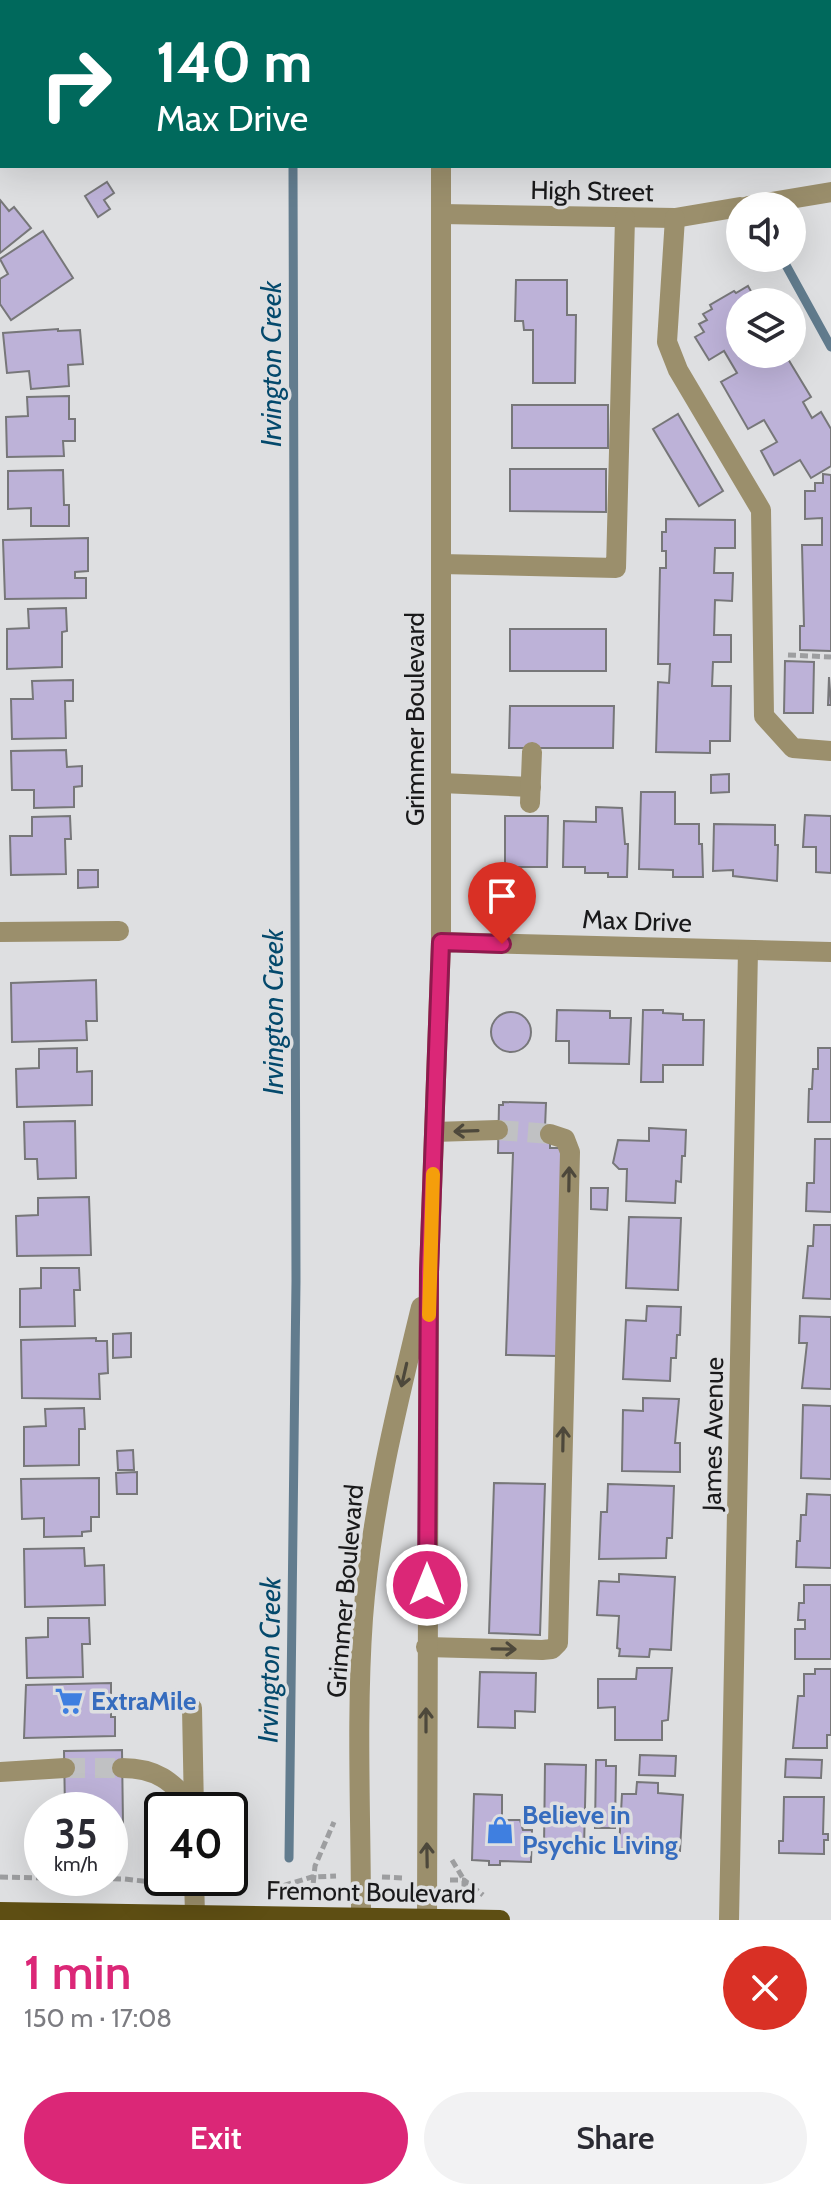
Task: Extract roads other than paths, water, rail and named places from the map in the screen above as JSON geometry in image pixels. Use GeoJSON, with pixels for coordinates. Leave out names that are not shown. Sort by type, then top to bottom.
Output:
{"type":"FeatureCollection","features":[{"type":"Feature","properties":{"kind":"main road","name":"Fremont Boulevard"},"geometry":{"type":"LineString","coordinates":[[0,1912],[427,1919],[497,1910]]}},
{"type":"Feature","properties":{"kind":"street","name":"Grimmer Boulevard"},"geometry":{"type":"LineString","coordinates":[[427,1919],[429,1272],[441,942],[441,168]]}},
{"type":"Feature","properties":{"kind":"street"},"geometry":{"type":"LineString","coordinates":[[806,196],[831,192]]}},
{"type":"Feature","properties":{"kind":"street","name":"High Street"},"geometry":{"type":"LineString","coordinates":[[442,214],[675,218],[726,209]]}},
{"type":"Feature","properties":{"kind":"street"},"geometry":{"type":"LineString","coordinates":[[441,564],[616,568],[625,218]]}},
{"type":"Feature","properties":{"kind":"street"},"geometry":{"type":"LineString","coordinates":[[675,218],[667,342],[678,370],[761,510],[764,716],[793,748],[831,751]]}},
{"type":"Feature","properties":{"kind":"street"},"geometry":{"type":"LineString","coordinates":[[441,783],[530,795],[532,752]]}},
{"type":"Feature","properties":{"kind":"street"},"geometry":{"type":"LineString","coordinates":[[0,932],[119,931]]}},
{"type":"Feature","properties":{"kind":"street","name":"Max Drive"},"geometry":{"type":"LineString","coordinates":[[441,942],[831,952]]}},
{"type":"Feature","properties":{"kind":"street","name":"James Avenue"},"geometry":{"type":"LineString","coordinates":[[729,1920],[748,950]]}},
{"type":"Feature","properties":{"kind":"street"},"geometry":{"type":"LineString","coordinates":[[434,1132],[498,1130]]}},
{"type":"Feature","properties":{"kind":"street"},"geometry":{"type":"LineString","coordinates":[[426,1647],[552,1649],[558,1643],[570,1152],[565,1139],[550,1134]]}},
{"type":"Feature","properties":{"kind":"street","name":"Grimmer Boulevard"},"geometry":{"type":"LineString","coordinates":[[361,1918],[360,1696],[363,1617],[380,1479],[429,1272]]}},
{"type":"Feature","properties":{"kind":"street"},"geometry":{"type":"LineString","coordinates":[[192,1708],[194,1792]]}},
{"type":"Feature","properties":{"kind":"street"},"geometry":{"type":"LineString","coordinates":[[0,1772],[65,1768]]}},
{"type":"Feature","properties":{"kind":"street"},"geometry":{"type":"LineString","coordinates":[[122,1768],[145,1768],[162,1776],[181,1792]]}},
{"type":"Feature","properties":{"kind":"street"},"geometry":{"type":"LineString","coordinates":[[194,1896],[195,1915]]}},
{"type":"Feature","properties":{"kind":"waterway","name":"Irvington Creek"},"geometry":{"type":"LineString","coordinates":[[289,1858],[296,1281],[293,168]]}},
{"type":"Feature","properties":{"kind":"waterway"},"geometry":{"type":"LineString","coordinates":[[790,272],[831,347]]}},
{"type":"Feature","properties":{"kind":"tunnel"},"geometry":{"type":"LineString","coordinates":[[498,1130],[550,1134]]}},
{"type":"Feature","properties":{"kind":"tunnel"},"geometry":{"type":"LineString","coordinates":[[65,1768],[122,1768]]}},
{"type":"Feature","properties":{"kind":"place","name":"ExtraMile"},"geometry":{"type":"Point","coordinates":[69,1701]}},
{"type":"Feature","properties":{"kind":"place","name":"Believe in Psychic Living"},"geometry":{"type":"Point","coordinates":[500,1830]}}]}
